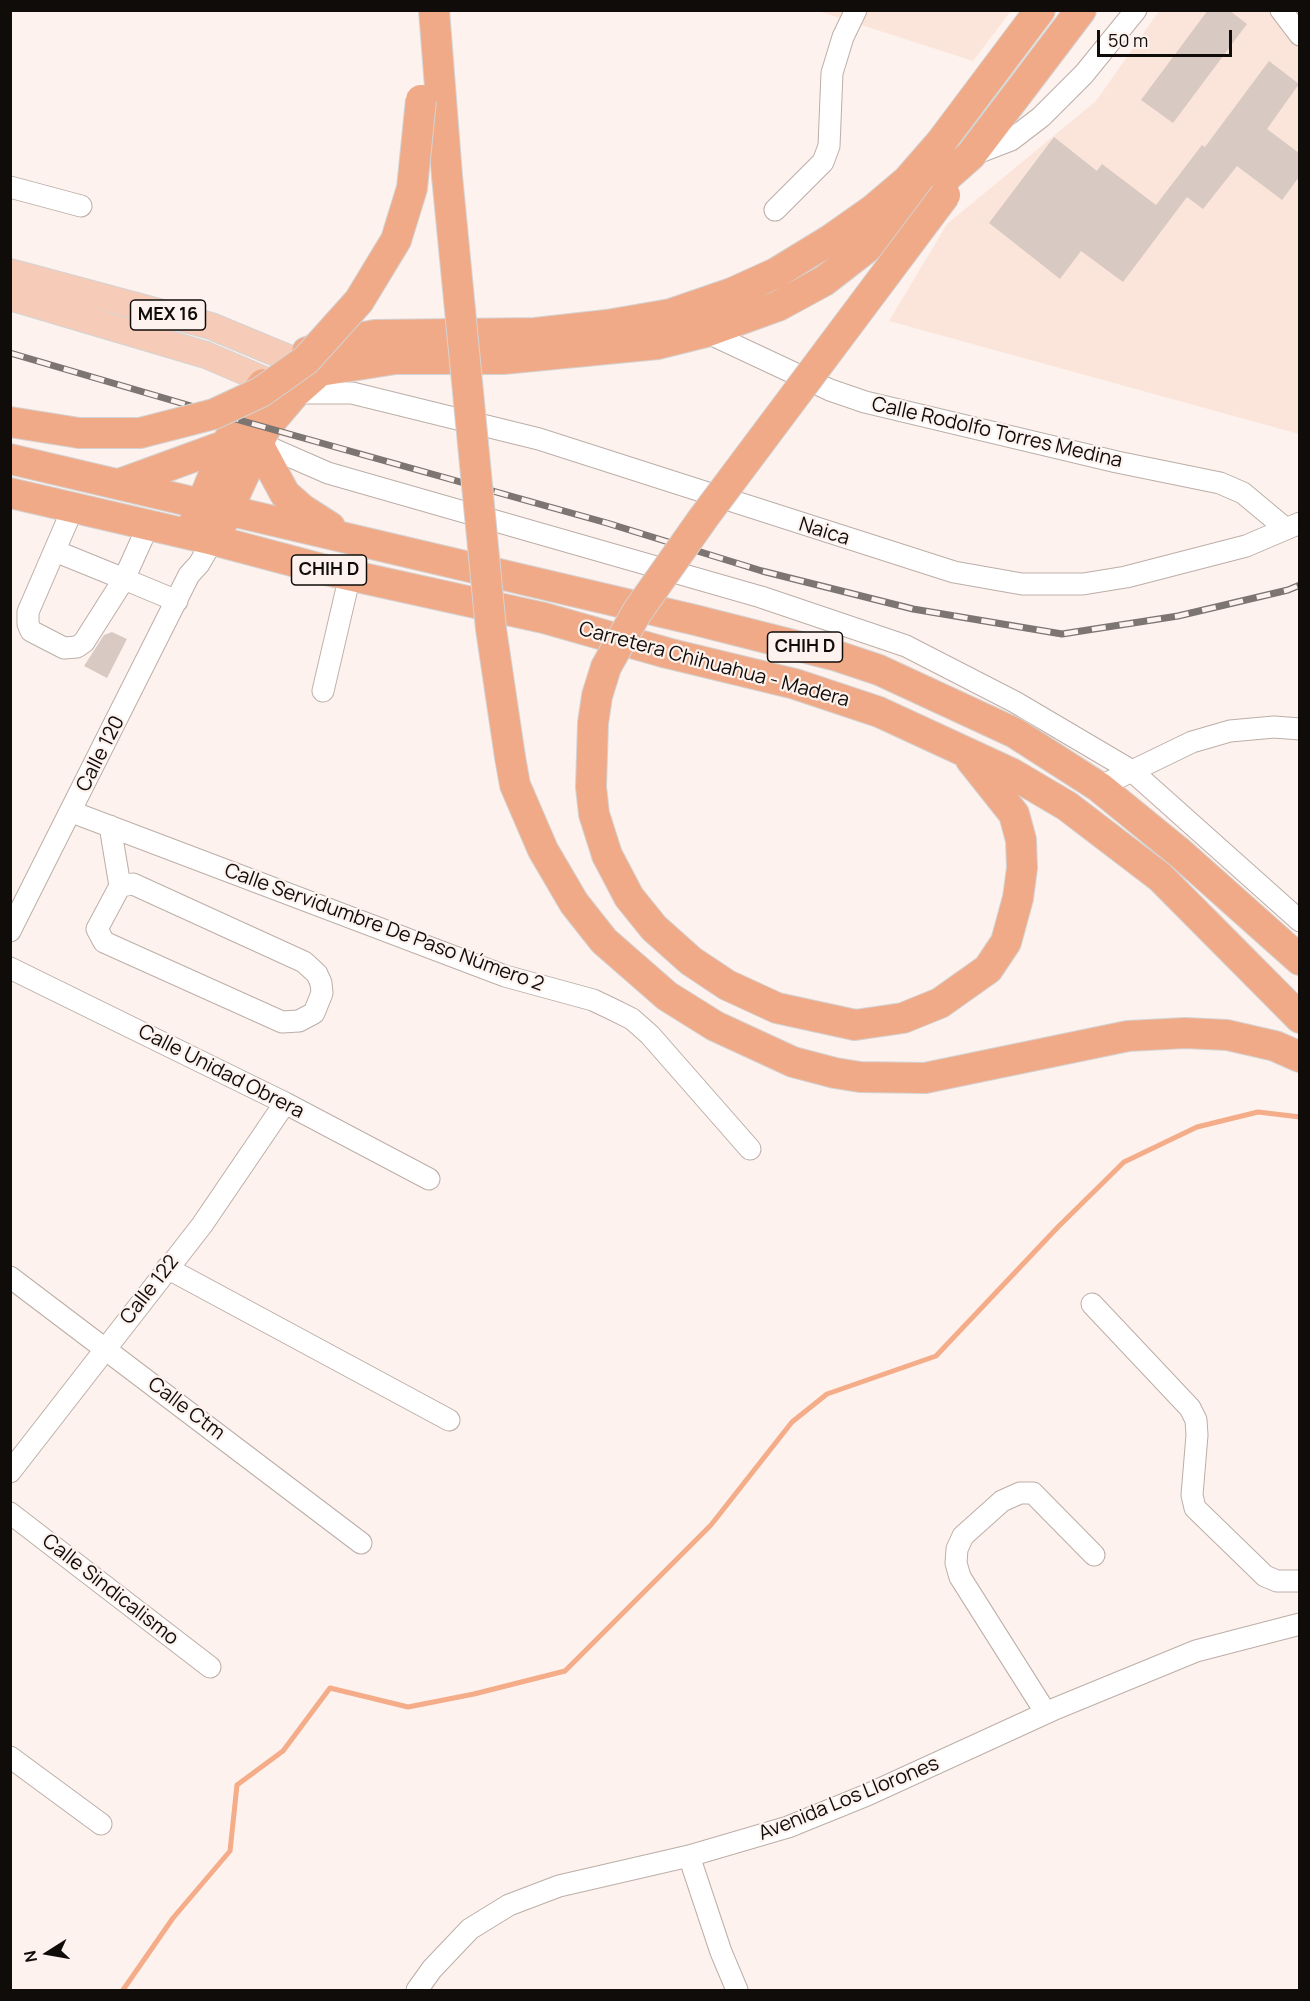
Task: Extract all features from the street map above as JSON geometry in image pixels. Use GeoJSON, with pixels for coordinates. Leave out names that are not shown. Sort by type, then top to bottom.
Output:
{"type":"FeatureCollection","features":[{"type":"Feature","properties":{"kind":"highway"},"geometry":{"type":"LineString","coordinates":[[10,422],[79,433],[140,433],[214,414],[261,392],[306,360],[359,301],[396,240],[412,188],[421,100],[416,10]]}},
{"type":"Feature","properties":{"kind":"highway"},"geometry":{"type":"LineString","coordinates":[[434,10],[447,176],[491,629],[515,785],[543,850],[574,903],[604,941],[667,996],[715,1026],[793,1062],[835,1073],[860,1077],[925,1078],[1128,1036],[1185,1033],[1227,1035],[1275,1046],[1299,1057]]}},
{"type":"Feature","properties":{"kind":"highway"},"geometry":{"type":"LineString","coordinates":[[215,506],[225,445],[249,402],[265,381],[293,360],[325,345],[375,335],[535,333],[607,325],[671,314],[732,293],[768,277],[830,240],[874,209],[907,181],[942,142],[1040,10]]}},
{"type":"Feature","properties":{"kind":"highway"},"geometry":{"type":"LineString","coordinates":[[965,753],[1014,814],[1020,840],[1022,868],[1018,898],[1006,942],[988,969],[940,1003],[903,1018],[855,1025],[777,1008],[727,985],[691,961],[654,928],[629,897],[607,855],[594,814],[591,787],[593,723],[597,696],[606,667],[637,612],[704,518],[945,195],[965,161],[1081,10]]}},
{"type":"Feature","properties":{"kind":"highway"},"geometry":{"type":"LineString","coordinates":[[201,537],[215,506],[266,427],[295,393],[320,371],[395,359],[503,358],[608,350],[658,344],[706,333],[778,306],[824,281],[864,250],[965,161]]}},
{"type":"Feature","properties":{"kind":"highway"},"geometry":{"type":"LineString","coordinates":[[257,442],[285,494],[302,509],[345,536]]}},
{"type":"Feature","properties":{"kind":"highway"},"geometry":{"type":"LineString","coordinates":[[110,517],[119,482],[225,445]]}},
{"type":"Feature","properties":{"kind":"highway","name":"CHIH D"},"geometry":{"type":"LineString","coordinates":[[10,459],[119,482],[215,506]]}},
{"type":"Feature","properties":{"kind":"highway","name":"CHIH D"},"geometry":{"type":"LineString","coordinates":[[10,493],[201,537]]}},
{"type":"Feature","properties":{"kind":"highway","name":"Carretera Chihuahua - Madera"},"geometry":{"type":"LineString","coordinates":[[215,506],[837,656],[879,670],[1015,733],[1099,787],[1180,853],[1299,960]]}},
{"type":"Feature","properties":{"kind":"highway","name":"Carretera Chihuahua - Madera"},"geometry":{"type":"LineString","coordinates":[[201,537],[350,575],[544,618],[667,653],[795,684],[879,712],[1011,773],[1067,807],[1161,877],[1299,1018]]}},
{"type":"Feature","properties":{"kind":"main road","name":"MEX 16"},"geometry":{"type":"LineString","coordinates":[[10,272],[211,326],[320,371]]}},
{"type":"Feature","properties":{"kind":"main road","name":"MEX 16"},"geometry":{"type":"LineString","coordinates":[[10,297],[206,355],[295,393]]}},
{"type":"Feature","properties":{"kind":"street"},"geometry":{"type":"LineString","coordinates":[[775,210],[823,162],[829,146],[832,73],[843,37],[856,10]]}},
{"type":"Feature","properties":{"kind":"street"},"geometry":{"type":"LineString","coordinates":[[965,161],[1011,140],[1041,117],[1084,74],[1136,10]]}},
{"type":"Feature","properties":{"kind":"street"},"geometry":{"type":"LineString","coordinates":[[1281,10],[1299,35]]}},
{"type":"Feature","properties":{"kind":"street"},"geometry":{"type":"LineString","coordinates":[[10,187],[81,206]]}},
{"type":"Feature","properties":{"kind":"street","name":"Calle Rodolfo Torres Medina"},"geometry":{"type":"LineString","coordinates":[[706,333],[830,390],[865,402],[1106,459],[1220,483],[1243,493],[1292,526]]}},
{"type":"Feature","properties":{"kind":"street","name":"Naica"},"geometry":{"type":"LineString","coordinates":[[320,371],[352,393]]}},
{"type":"Feature","properties":{"kind":"street","name":"Naica"},"geometry":{"type":"LineString","coordinates":[[295,393],[352,393],[539,439],[936,567],[1005,582],[1083,584],[1126,578],[1246,546],[1292,526]]}},
{"type":"Feature","properties":{"kind":"street"},"geometry":{"type":"LineString","coordinates":[[257,442],[328,473],[761,597],[906,646],[1015,702],[1132,771],[1299,921]]}},
{"type":"Feature","properties":{"kind":"street"},"geometry":{"type":"LineString","coordinates":[[73,508],[28,612],[28,624],[31,631],[64,648],[77,647],[84,642],[124,579],[148,526]]}},
{"type":"Feature","properties":{"kind":"street","name":"Calle 120"},"geometry":{"type":"LineString","coordinates":[[10,931],[72,812],[189,575],[199,564],[201,537]]}},
{"type":"Feature","properties":{"kind":"street"},"geometry":{"type":"LineString","coordinates":[[56,551],[177,601]]}},
{"type":"Feature","properties":{"kind":"street"},"geometry":{"type":"LineString","coordinates":[[323,692],[350,575]]}},
{"type":"Feature","properties":{"kind":"street"},"geometry":{"type":"LineString","coordinates":[[1099,787],[1192,742],[1230,731],[1274,727],[1299,729]]}},
{"type":"Feature","properties":{"kind":"street","name":"Calle Servidumbre De Paso Número 2"},"geometry":{"type":"LineString","coordinates":[[72,812],[505,976],[593,1000],[614,1010],[632,1019],[650,1035],[750,1149]]}},
{"type":"Feature","properties":{"kind":"street"},"geometry":{"type":"LineString","coordinates":[[118,829],[126,885],[97,929],[104,942],[282,1022],[299,1021],[314,1013],[322,993],[321,983],[317,974],[304,962],[126,885]]}},
{"type":"Feature","properties":{"kind":"street","name":"Calle Unidad Obrera"},"geometry":{"type":"LineString","coordinates":[[10,968],[285,1103],[429,1179]]}},
{"type":"Feature","properties":{"kind":"street","name":"Calle 122"},"geometry":{"type":"LineString","coordinates":[[10,1472],[202,1225],[285,1103]]}},
{"type":"Feature","properties":{"kind":"street"},"geometry":{"type":"LineString","coordinates":[[167,1268],[449,1420]]}},
{"type":"Feature","properties":{"kind":"street","name":"Calle Ctm"},"geometry":{"type":"LineString","coordinates":[[10,1277],[361,1543]]}},
{"type":"Feature","properties":{"kind":"street"},"geometry":{"type":"LineString","coordinates":[[1092,1304],[1190,1408],[1196,1420],[1197,1435],[1192,1495],[1195,1508],[1264,1576],[1277,1581],[1299,1581]]}},
{"type":"Feature","properties":{"kind":"street"},"geometry":{"type":"LineString","coordinates":[[1046,1713],[960,1577],[956,1563],[957,1549],[963,1536],[1002,1501],[1020,1493],[1033,1493],[1094,1555]]}},
{"type":"Feature","properties":{"kind":"street","name":"Calle Sindicalismo"},"geometry":{"type":"LineString","coordinates":[[10,1513],[210,1667]]}},
{"type":"Feature","properties":{"kind":"street","name":"Avenida Los Llorones"},"geometry":{"type":"LineString","coordinates":[[417,1990],[432,1969],[470,1929],[509,1905],[559,1886],[689,1856],[788,1827],[867,1795],[1046,1713],[1196,1651],[1299,1624]]}},
{"type":"Feature","properties":{"kind":"street"},"geometry":{"type":"LineString","coordinates":[[10,1757],[100,1824]]}},
{"type":"Feature","properties":{"kind":"street"},"geometry":{"type":"LineString","coordinates":[[689,1856],[721,1953],[737,1990]]}},
{"type":"Feature","properties":{"kind":"shaded area"},"geometry":{"type":"Polygon","coordinates":[[[818,11],[1011,11],[973,61],[818,11]]]}},
{"type":"Feature","properties":{"kind":"shaded area"},"geometry":{"type":"Polygon","coordinates":[[[1159,11],[1299,11],[1299,434],[889,321],[947,224],[1096,101],[1159,11]]]}},
{"type":"Feature","properties":{"kind":"building"},"geometry":{"type":"Polygon","coordinates":[[[1208,10],[1229,10],[1247,24],[1173,123],[1141,100],[1208,10]]]}},
{"type":"Feature","properties":{"kind":"building"},"geometry":{"type":"Polygon","coordinates":[[[1269,61],[1299,84],[1267,129],[1299,153],[1299,177],[1282,200],[1237,166],[1203,209],[1187,197],[1123,282],[1081,251],[1060,279],[989,223],[1054,137],[1097,171],[1102,164],[1156,205],[1202,145],[1205,147],[1269,61]]]}},
{"type":"Feature","properties":{"kind":"building"},"geometry":{"type":"Polygon","coordinates":[[[112,632],[127,639],[107,678],[84,666],[104,635],[112,632]]]}},
{"type":"Feature","properties":{"kind":"waterway"},"geometry":{"type":"LineString","coordinates":[[123,1990],[173,1918],[230,1851],[237,1785],[283,1751],[330,1688],[408,1707],[474,1694],[565,1671],[711,1525],[792,1422],[827,1394],[936,1356],[1058,1227],[1124,1162],[1197,1127],[1258,1112],[1300,1117]]}},
{"type":"Feature","properties":{"kind":"railway"},"geometry":{"type":"LineString","coordinates":[[10,353],[607,523],[762,571],[913,609],[1062,634],[1178,616],[1288,590],[1300,585]]}}]}
